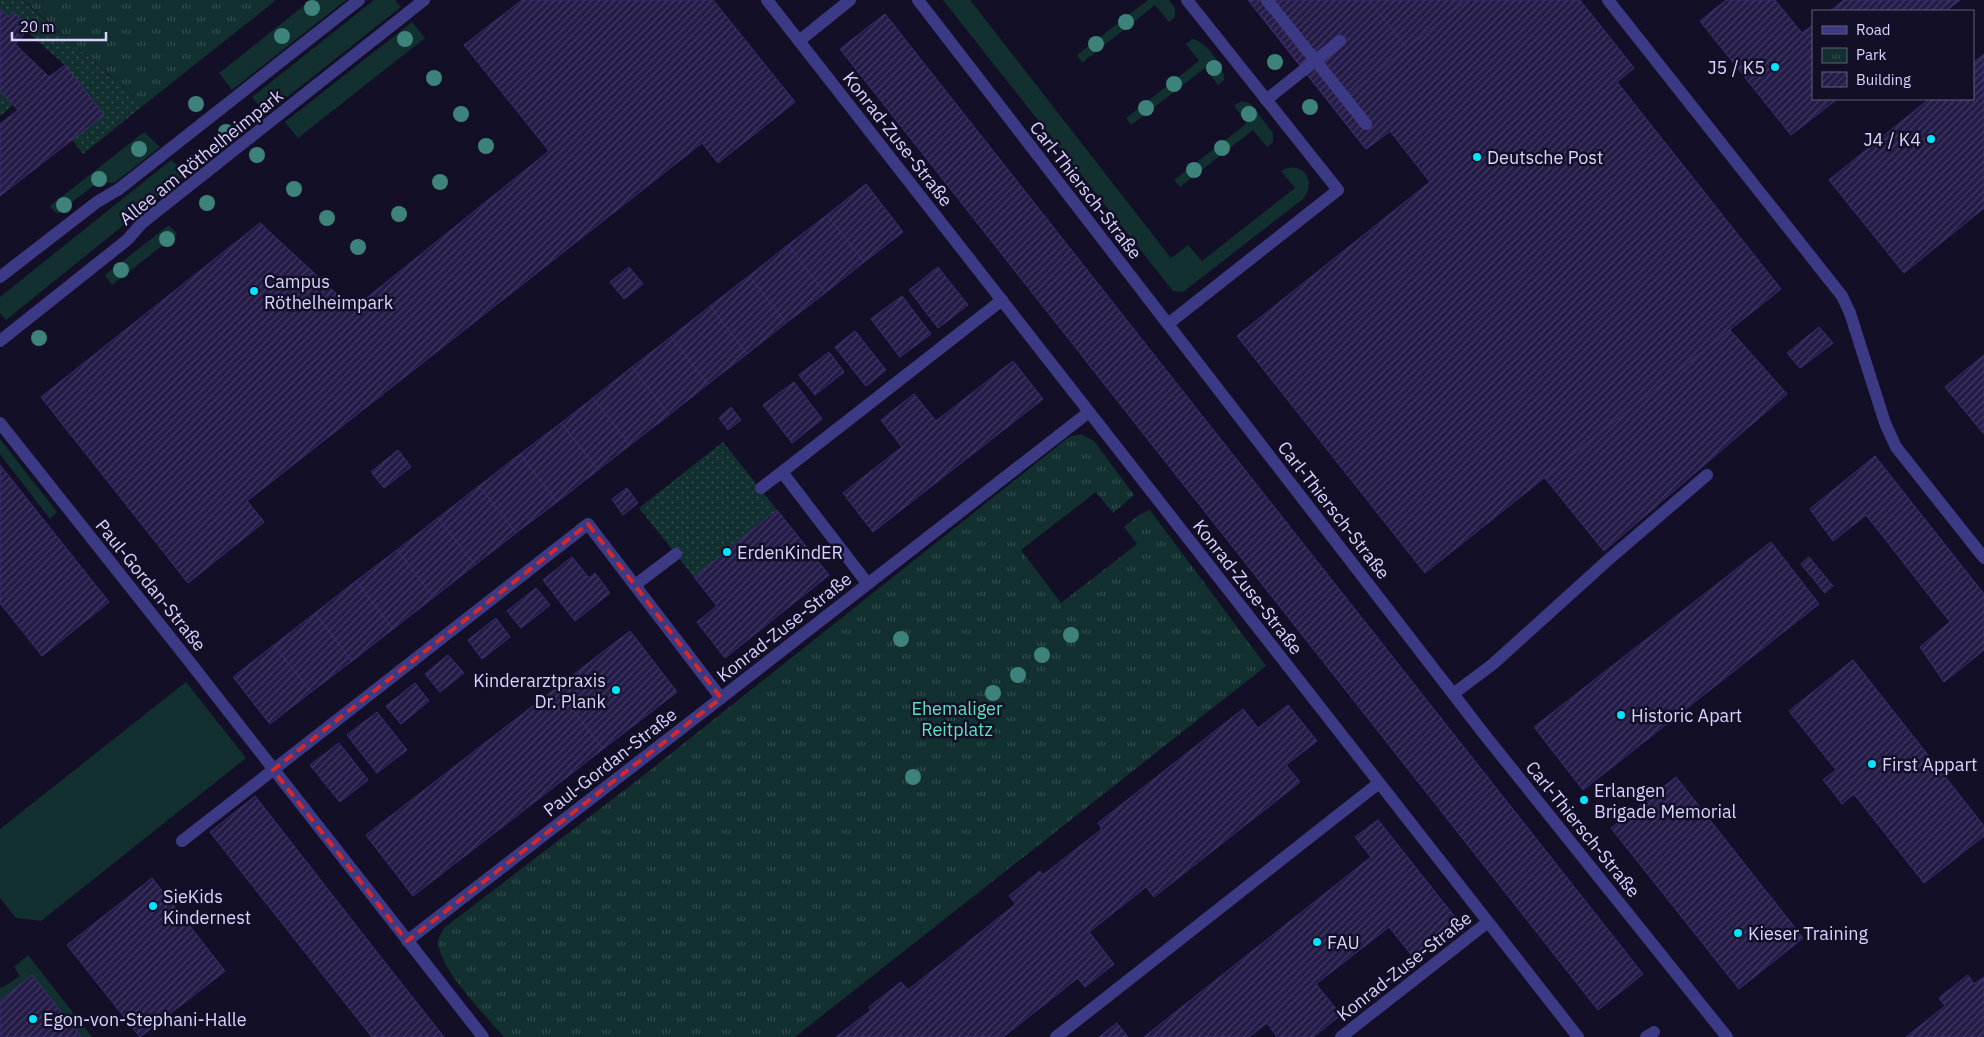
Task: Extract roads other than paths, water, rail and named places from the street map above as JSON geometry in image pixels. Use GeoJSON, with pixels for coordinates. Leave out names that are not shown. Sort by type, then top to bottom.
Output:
{"type":"FeatureCollection","features":[{"type":"Feature","properties":{"kind":"street","name":"Allee am Röthelheimpark"},"geometry":{"type":"LineString","coordinates":[[0,277],[97,202],[119,190],[359,0]]}},
{"type":"Feature","properties":{"kind":"street","name":"Allee am Röthelheimpark"},"geometry":{"type":"LineString","coordinates":[[0,342],[127,240],[142,223],[424,0]]}},
{"type":"Feature","properties":{"kind":"street","name":"Konrad-Zuse-Straße"},"geometry":{"type":"LineString","coordinates":[[767,0],[1578,1037]]}},
{"type":"Feature","properties":{"kind":"street"},"geometry":{"type":"LineString","coordinates":[[799,41],[850,0]]}},
{"type":"Feature","properties":{"kind":"street","name":"Carl-Thiersch-Straße"},"geometry":{"type":"LineString","coordinates":[[918,0],[1454,694],[1727,1037]]}},
{"type":"Feature","properties":{"kind":"street"},"geometry":{"type":"LineString","coordinates":[[1168,324],[1338,190],[1187,0]]}},
{"type":"Feature","properties":{"kind":"street"},"geometry":{"type":"LineString","coordinates":[[1268,0],[1366,124]]}},
{"type":"Feature","properties":{"kind":"street"},"geometry":{"type":"LineString","coordinates":[[1608,0],[1842,296],[1850,313],[1885,423],[1896,447],[1984,558]]}},
{"type":"Feature","properties":{"kind":"street"},"geometry":{"type":"LineString","coordinates":[[1266,100],[1340,41]]}},
{"type":"Feature","properties":{"kind":"street"},"geometry":{"type":"LineString","coordinates":[[761,488],[1002,300]]}},
{"type":"Feature","properties":{"kind":"street","name":"Konrad-Zuse-Straße"},"geometry":{"type":"LineString","coordinates":[[721,698],[1089,412]]}},
{"type":"Feature","properties":{"kind":"street","name":"Paul-Gordan-Straße"},"geometry":{"type":"LineString","coordinates":[[0,423],[483,1037]]}},
{"type":"Feature","properties":{"kind":"street","name":"Konrad-Zuse-Straße"},"geometry":{"type":"LineString","coordinates":[[782,472],[867,584]]}},
{"type":"Feature","properties":{"kind":"street"},"geometry":{"type":"LineString","coordinates":[[1454,694],[1493,664],[1608,560],[1707,475]]}},
{"type":"Feature","properties":{"kind":"street"},"geometry":{"type":"LineString","coordinates":[[182,841],[588,524],[721,698]]}},
{"type":"Feature","properties":{"kind":"street"},"geometry":{"type":"LineString","coordinates":[[635,586],[676,554]]}},
{"type":"Feature","properties":{"kind":"street","name":"Paul-Gordan-Straße"},"geometry":{"type":"LineString","coordinates":[[407,941],[721,698]]}},
{"type":"Feature","properties":{"kind":"street"},"geometry":{"type":"LineString","coordinates":[[1056,1037],[1379,783]]}},
{"type":"Feature","properties":{"kind":"street","name":"Konrad-Zuse-Straße"},"geometry":{"type":"LineString","coordinates":[[1341,1037],[1488,922]]}},
{"type":"Feature","properties":{"kind":"place","name":"J5 / K5"},"geometry":{"type":"Point","coordinates":[1775,67]}},
{"type":"Feature","properties":{"kind":"place","name":"J4 / K4"},"geometry":{"type":"Point","coordinates":[1931,139]}},
{"type":"Feature","properties":{"kind":"place","name":"Deutsche Post"},"geometry":{"type":"Point","coordinates":[1477,157]}},
{"type":"Feature","properties":{"kind":"place","name":"Campus Röthelheimpark"},"geometry":{"type":"Point","coordinates":[254,291]}},
{"type":"Feature","properties":{"kind":"place","name":"ErdenKindER"},"geometry":{"type":"Point","coordinates":[727,552]}},
{"type":"Feature","properties":{"kind":"place","name":"Kinderarztpraxis Dr. Plank"},"geometry":{"type":"Point","coordinates":[616,690]}},
{"type":"Feature","properties":{"kind":"place","name":"Historic Apart"},"geometry":{"type":"Point","coordinates":[1621,715]}},
{"type":"Feature","properties":{"kind":"place","name":"First Appart"},"geometry":{"type":"Point","coordinates":[1872,764]}},
{"type":"Feature","properties":{"kind":"place","name":"Erlangen Brigade Memorial"},"geometry":{"type":"Point","coordinates":[1584,800]}},
{"type":"Feature","properties":{"kind":"place","name":"SieKids Kindernest"},"geometry":{"type":"Point","coordinates":[153,906]}},
{"type":"Feature","properties":{"kind":"place","name":"Kieser Training"},"geometry":{"type":"Point","coordinates":[1738,933]}},
{"type":"Feature","properties":{"kind":"place","name":"FAU"},"geometry":{"type":"Point","coordinates":[1317,942]}},
{"type":"Feature","properties":{"kind":"place","name":"Egon-von-Stephani-Halle"},"geometry":{"type":"Point","coordinates":[33,1019]}},
{"type":"Feature","properties":{"kind":"park label","name":"Ehemaliger Reitplatz"},"geometry":{"type":"Point","coordinates":[957,718]}}]}
